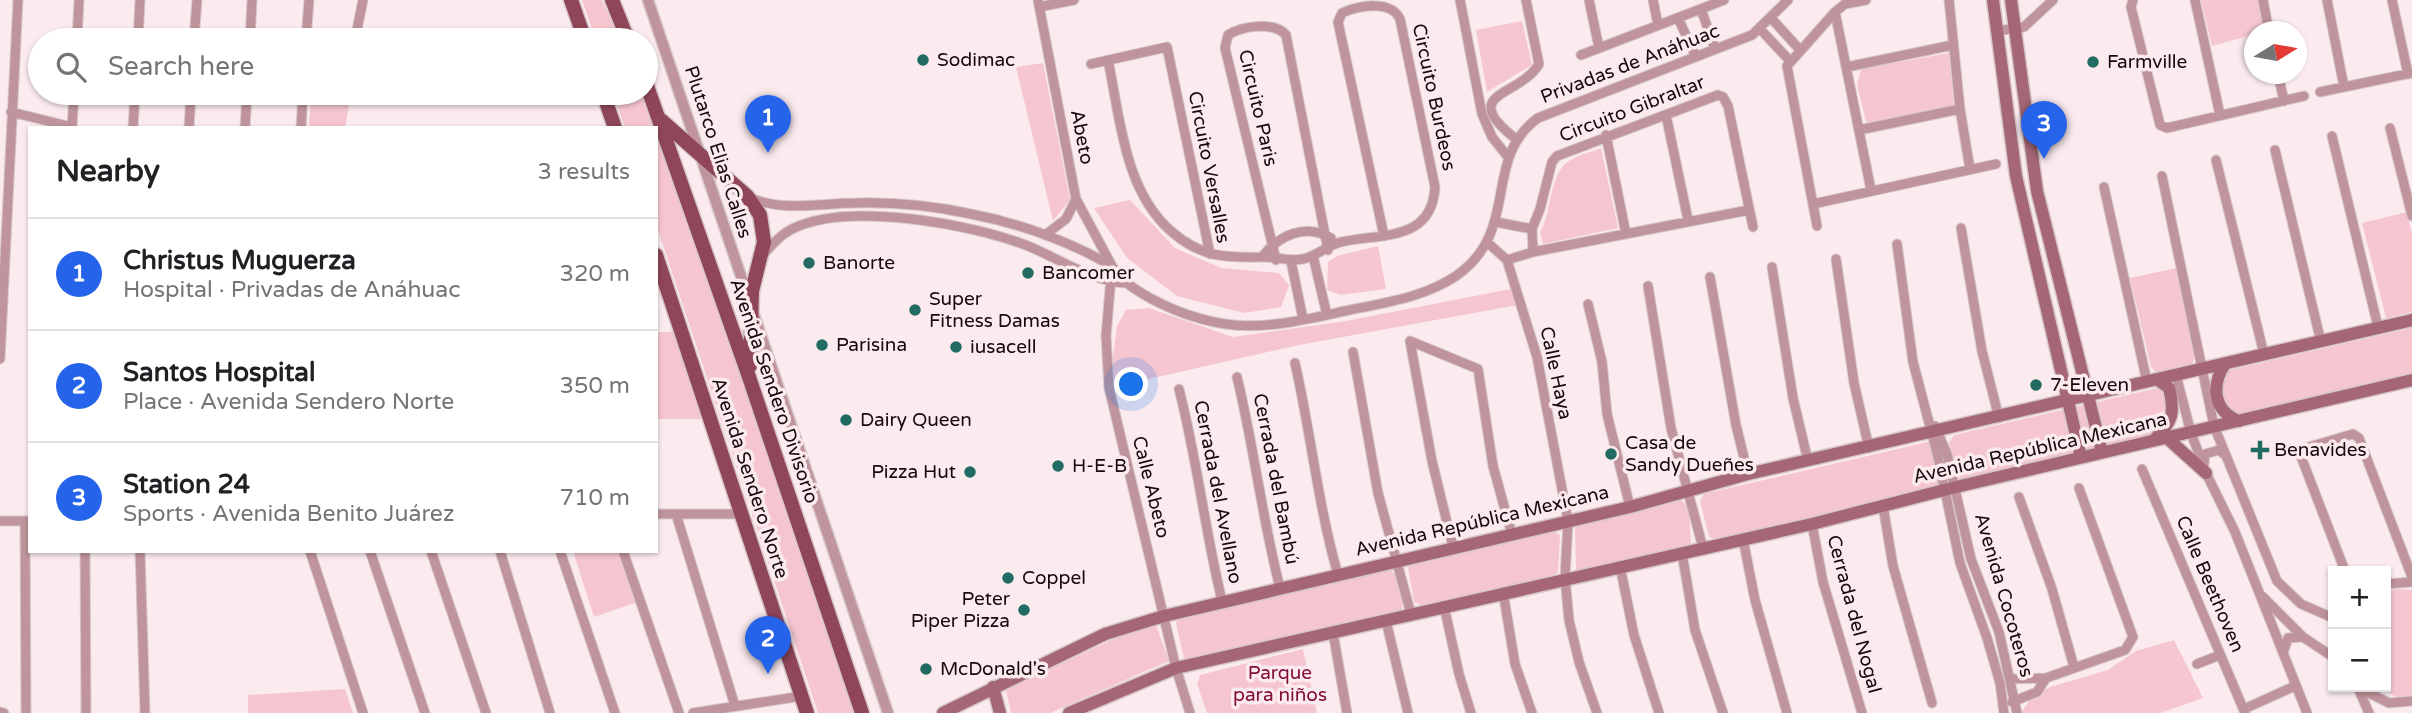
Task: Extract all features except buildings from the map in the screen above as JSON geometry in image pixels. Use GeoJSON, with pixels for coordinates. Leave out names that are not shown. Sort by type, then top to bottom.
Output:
{"type":"FeatureCollection","features":[{"type":"Feature","properties":{"kind":"main road"},"geometry":{"type":"LineString","coordinates":[[571,0],[581,28]]}},
{"type":"Feature","properties":{"kind":"main road"},"geometry":{"type":"LineString","coordinates":[[612,0],[623,28]]}},
{"type":"Feature","properties":{"kind":"main road"},"geometry":{"type":"LineString","coordinates":[[1993,0],[2016,176],[2081,457]]}},
{"type":"Feature","properties":{"kind":"main road"},"geometry":{"type":"LineString","coordinates":[[2011,0],[2037,191],[2102,452]]}},
{"type":"Feature","properties":{"kind":"main road"},"geometry":{"type":"LineString","coordinates":[[607,105],[614,126]]}},
{"type":"Feature","properties":{"kind":"main road","name":"Avenida Sendero Divisorio"},"geometry":{"type":"LineString","coordinates":[[655,105],[750,377],[862,713]]}},
{"type":"Feature","properties":{"kind":"main road"},"geometry":{"type":"LineString","coordinates":[[660,119],[747,196],[760,215],[764,229],[751,307],[750,377]]}},
{"type":"Feature","properties":{"kind":"main road","name":"Avenida Sendero Norte"},"geometry":{"type":"LineString","coordinates":[[659,273],[807,713]]}},
{"type":"Feature","properties":{"kind":"main road","name":"Avenida República Mexicana"},"geometry":{"type":"LineString","coordinates":[[943,713],[1105,634],[1164,616],[1512,535],[1748,474],[1936,433],[2412,320]]}},
{"type":"Feature","properties":{"kind":"main road"},"geometry":{"type":"LineString","coordinates":[[2225,364],[2216,379],[2217,396],[2224,413],[2239,421]]}},
{"type":"Feature","properties":{"kind":"main road","name":"Avenida República Mexicana"},"geometry":{"type":"LineString","coordinates":[[1069,713],[1176,668],[1812,524],[1951,488],[2412,380]]}},
{"type":"Feature","properties":{"kind":"main road"},"geometry":{"type":"LineString","coordinates":[[2152,381],[2169,388],[2174,415],[2161,439],[2207,473]]}},
{"type":"Feature","properties":{"kind":"main road"},"geometry":{"type":"LineString","coordinates":[[993,687],[1000,713]]}},
{"type":"Feature","properties":{"kind":"street"},"geometry":{"type":"LineString","coordinates":[[0,359],[18,0]]}},
{"type":"Feature","properties":{"kind":"street"},"geometry":{"type":"LineString","coordinates":[[78,28],[79,0]]}},
{"type":"Feature","properties":{"kind":"street"},"geometry":{"type":"LineString","coordinates":[[139,28],[140,0]]}},
{"type":"Feature","properties":{"kind":"street"},"geometry":{"type":"LineString","coordinates":[[195,28],[197,0]]}},
{"type":"Feature","properties":{"kind":"street"},"geometry":{"type":"LineString","coordinates":[[251,28],[252,0]]}},
{"type":"Feature","properties":{"kind":"street"},"geometry":{"type":"LineString","coordinates":[[307,28],[309,0]]}},
{"type":"Feature","properties":{"kind":"street"},"geometry":{"type":"LineString","coordinates":[[357,28],[363,0]]}},
{"type":"Feature","properties":{"kind":"street","name":"Plutarco Elias Calles"},"geometry":{"type":"LineString","coordinates":[[648,0],[657,28]]}},
{"type":"Feature","properties":{"kind":"street"},"geometry":{"type":"LineString","coordinates":[[1039,4],[1074,0]]}},
{"type":"Feature","properties":{"kind":"street"},"geometry":{"type":"LineString","coordinates":[[1460,0],[1482,114],[1492,138],[1508,157]]}},
{"type":"Feature","properties":{"kind":"street"},"geometry":{"type":"LineString","coordinates":[[1516,139],[1496,122],[1491,102],[1539,64],[1526,0]]}},
{"type":"Feature","properties":{"kind":"street"},"geometry":{"type":"LineString","coordinates":[[1589,0],[1599,48]]}},
{"type":"Feature","properties":{"kind":"street"},"geometry":{"type":"LineString","coordinates":[[1653,0],[1658,25]]}},
{"type":"Feature","properties":{"kind":"street","name":"Privadas de Anáhuac"},"geometry":{"type":"LineString","coordinates":[[747,196],[760,202],[800,205],[880,203],[973,214],[1045,235],[1112,266],[1127,284],[1183,314],[1225,324],[1269,324],[1326,315],[1435,288],[1457,275],[1488,243],[1496,222],[1508,157],[1516,139],[1527,126],[1552,112],[1761,30],[1787,0]]}},
{"type":"Feature","properties":{"kind":"street"},"geometry":{"type":"LineString","coordinates":[[1817,226],[1786,73],[1790,61],[1835,12],[1845,4],[1866,0]]}},
{"type":"Feature","properties":{"kind":"street"},"geometry":{"type":"LineString","coordinates":[[1949,0],[1960,109],[1970,169]]}},
{"type":"Feature","properties":{"kind":"street"},"geometry":{"type":"LineString","coordinates":[[1996,31],[2014,30],[2031,22],[2053,0]]}},
{"type":"Feature","properties":{"kind":"street"},"geometry":{"type":"LineString","coordinates":[[2133,0],[2131,7],[2157,122],[2167,128],[2304,96]]}},
{"type":"Feature","properties":{"kind":"street"},"geometry":{"type":"LineString","coordinates":[[2195,0],[2220,115]]}},
{"type":"Feature","properties":{"kind":"street"},"geometry":{"type":"LineString","coordinates":[[2263,0],[2267,21]]}},
{"type":"Feature","properties":{"kind":"street"},"geometry":{"type":"LineString","coordinates":[[2327,0],[2344,87]]}},
{"type":"Feature","properties":{"kind":"street"},"geometry":{"type":"LineString","coordinates":[[2320,92],[2410,73],[2392,0]]}},
{"type":"Feature","properties":{"kind":"street"},"geometry":{"type":"LineString","coordinates":[[1581,55],[1721,1]]}},
{"type":"Feature","properties":{"kind":"street","name":"Circuito Burdeos"},"geometry":{"type":"LineString","coordinates":[[1381,3],[1397,11],[1400,19],[1435,187],[1433,206],[1422,221],[1407,231],[1384,236],[1338,23],[1342,13],[1381,3]]}},
{"type":"Feature","properties":{"kind":"street","name":"Abeto"},"geometry":{"type":"LineString","coordinates":[[1039,4],[1076,199],[1112,266]]}},
{"type":"Feature","properties":{"kind":"street"},"geometry":{"type":"LineString","coordinates":[[1701,9],[1715,49]]}},
{"type":"Feature","properties":{"kind":"street"},"geometry":{"type":"LineString","coordinates":[[1835,12],[1871,190]]}},
{"type":"Feature","properties":{"kind":"street"},"geometry":{"type":"LineString","coordinates":[[1678,18],[1696,57]]}},
{"type":"Feature","properties":{"kind":"street"},"geometry":{"type":"LineString","coordinates":[[1771,18],[1800,50]]}},
{"type":"Feature","properties":{"kind":"street","name":"Circuito Paris"},"geometry":{"type":"LineString","coordinates":[[1276,260],[1225,48],[1228,35],[1237,30],[1269,27],[1281,30],[1286,35],[1328,250]]}},
{"type":"Feature","properties":{"kind":"street","name":"Plutarco Elias Calles"},"geometry":{"type":"LineString","coordinates":[[658,30],[888,713]]}},
{"type":"Feature","properties":{"kind":"street"},"geometry":{"type":"LineString","coordinates":[[1761,30],[1790,61]]}},
{"type":"Feature","properties":{"kind":"street"},"geometry":{"type":"LineString","coordinates":[[1847,67],[1953,45]]}},
{"type":"Feature","properties":{"kind":"street","name":"Circuito Versalles"},"geometry":{"type":"LineString","coordinates":[[1167,47],[1210,254],[1172,231],[1158,218],[1140,190],[1132,167],[1108,60],[1167,47]]}},
{"type":"Feature","properties":{"kind":"street"},"geometry":{"type":"LineString","coordinates":[[1091,64],[1108,60]]}},
{"type":"Feature","properties":{"kind":"street"},"geometry":{"type":"LineString","coordinates":[[2280,84],[2284,101]]}},
{"type":"Feature","properties":{"kind":"street","name":"Circuito Gibraltar"},"geometry":{"type":"LineString","coordinates":[[1533,252],[1532,229],[1552,162],[1562,152],[1712,96],[1723,97],[1728,106],[1753,227]]}},
{"type":"Feature","properties":{"kind":"street"},"geometry":{"type":"LineString","coordinates":[[72,126],[73,105]]}},
{"type":"Feature","properties":{"kind":"street"},"geometry":{"type":"LineString","coordinates":[[134,126],[135,105]]}},
{"type":"Feature","properties":{"kind":"street"},"geometry":{"type":"LineString","coordinates":[[189,126],[190,105]]}},
{"type":"Feature","properties":{"kind":"street"},"geometry":{"type":"LineString","coordinates":[[246,126],[247,105]]}},
{"type":"Feature","properties":{"kind":"street"},"geometry":{"type":"LineString","coordinates":[[301,126],[302,105]]}},
{"type":"Feature","properties":{"kind":"street"},"geometry":{"type":"LineString","coordinates":[[1859,130],[1960,109]]}},
{"type":"Feature","properties":{"kind":"street"},"geometry":{"type":"LineString","coordinates":[[11,112],[68,126]]}},
{"type":"Feature","properties":{"kind":"street"},"geometry":{"type":"LineString","coordinates":[[1666,115],[1688,220]]}},
{"type":"Feature","properties":{"kind":"street"},"geometry":{"type":"LineString","coordinates":[[2390,128],[2412,216]]}},
{"type":"Feature","properties":{"kind":"street"},"geometry":{"type":"LineString","coordinates":[[1606,135],[1626,234]]}},
{"type":"Feature","properties":{"kind":"street"},"geometry":{"type":"LineString","coordinates":[[2332,136],[2378,327]]}},
{"type":"Feature","properties":{"kind":"street"},"geometry":{"type":"LineString","coordinates":[[2275,149],[2320,342]]}},
{"type":"Feature","properties":{"kind":"street"},"geometry":{"type":"LineString","coordinates":[[2216,160],[2264,354]]}},
{"type":"Feature","properties":{"kind":"street"},"geometry":{"type":"LineString","coordinates":[[1813,204],[1996,164]]}},
{"type":"Feature","properties":{"kind":"street"},"geometry":{"type":"LineString","coordinates":[[2162,176],[2214,426],[2277,581],[2301,604],[2328,616]]}},
{"type":"Feature","properties":{"kind":"street"},"geometry":{"type":"LineString","coordinates":[[2104,187],[2152,381]]}},
{"type":"Feature","properties":{"kind":"street"},"geometry":{"type":"LineString","coordinates":[[1045,235],[1061,225],[1076,199]]}},
{"type":"Feature","properties":{"kind":"street"},"geometry":{"type":"LineString","coordinates":[[880,203],[881,216]]}},
{"type":"Feature","properties":{"kind":"street"},"geometry":{"type":"LineString","coordinates":[[1488,243],[1507,260],[1533,252],[1749,209]]}},
{"type":"Feature","properties":{"kind":"street","name":"Privadas de Anáhuac"},"geometry":{"type":"LineString","coordinates":[[760,258],[780,236],[800,225],[832,219],[881,216],[964,227],[1000,237],[1110,283],[1127,284]]}},
{"type":"Feature","properties":{"kind":"street"},"geometry":{"type":"LineString","coordinates":[[1496,222],[1532,229]]}},
{"type":"Feature","properties":{"kind":"street"},"geometry":{"type":"LineString","coordinates":[[1961,228],[1982,351],[1999,418]]}},
{"type":"Feature","properties":{"kind":"street"},"geometry":{"type":"LineString","coordinates":[[1262,257],[1271,245],[1281,238],[1303,231],[1326,235],[1338,243]]}},
{"type":"Feature","properties":{"kind":"street"},"geometry":{"type":"LineString","coordinates":[[1210,254],[1241,260],[1262,257],[1291,261],[1313,256],[1338,243],[1384,236]]}},
{"type":"Feature","properties":{"kind":"street"},"geometry":{"type":"LineString","coordinates":[[1897,244],[1913,362],[1951,488]]}},
{"type":"Feature","properties":{"kind":"street"},"geometry":{"type":"LineString","coordinates":[[1313,256],[1326,315]]}},
{"type":"Feature","properties":{"kind":"street"},"geometry":{"type":"LineString","coordinates":[[1836,259],[1854,383],[1869,448]]}},
{"type":"Feature","properties":{"kind":"street","name":"Calle Haya"},"geometry":{"type":"LineString","coordinates":[[1507,260],[1537,357],[1567,521],[1565,579],[1573,640],[1597,713]]}},
{"type":"Feature","properties":{"kind":"street"},"geometry":{"type":"LineString","coordinates":[[1291,261],[1303,319]]}},
{"type":"Feature","properties":{"kind":"street","name":"Calle Abeto"},"geometry":{"type":"LineString","coordinates":[[1112,266],[1106,336],[1109,388],[1176,668],[1190,713]]}},
{"type":"Feature","properties":{"kind":"street"},"geometry":{"type":"LineString","coordinates":[[1772,267],[1793,398],[1808,461]]}},
{"type":"Feature","properties":{"kind":"street"},"geometry":{"type":"LineString","coordinates":[[1710,277],[1736,425],[1748,474]]}},
{"type":"Feature","properties":{"kind":"street"},"geometry":{"type":"LineString","coordinates":[[1648,286],[1671,428],[1690,491],[1703,548]]}},
{"type":"Feature","properties":{"kind":"street"},"geometry":{"type":"LineString","coordinates":[[1588,304],[1602,362],[1607,414],[1630,506]]}},
{"type":"Feature","properties":{"kind":"street"},"geometry":{"type":"LineString","coordinates":[[1453,547],[1432,460],[1410,341],[1478,369],[1493,466],[1512,535]]}},
{"type":"Feature","properties":{"kind":"street"},"geometry":{"type":"LineString","coordinates":[[1353,352],[1378,493],[1411,614]]}},
{"type":"Feature","properties":{"kind":"street"},"geometry":{"type":"LineString","coordinates":[[1295,363],[1308,420],[1320,509],[1338,575]]}},
{"type":"Feature","properties":{"kind":"street"},"geometry":{"type":"LineString","coordinates":[[2176,375],[2191,433],[2307,713]]}},
{"type":"Feature","properties":{"kind":"street","name":"Cerrada del Bambú"},"geometry":{"type":"LineString","coordinates":[[1237,377],[1252,444],[1263,517],[1280,588]]}},
{"type":"Feature","properties":{"kind":"street","name":"Cerrada del Avellano"},"geometry":{"type":"LineString","coordinates":[[1179,389],[1222,601]]}},
{"type":"Feature","properties":{"kind":"street"},"geometry":{"type":"LineString","coordinates":[[2343,566],[2300,454],[2302,449],[2353,434],[2359,438],[2412,579],[2391,583]]}},
{"type":"Feature","properties":{"kind":"street"},"geometry":{"type":"LineString","coordinates":[[2207,473],[2203,459],[2209,450],[2219,450],[2229,463]]}},
{"type":"Feature","properties":{"kind":"street","name":"Calle Beethoven"},"geometry":{"type":"LineString","coordinates":[[2142,469],[2245,711]]}},
{"type":"Feature","properties":{"kind":"street","name":"Avenida Cocoteros"},"geometry":{"type":"LineString","coordinates":[[1951,488],[1971,559],[2000,632],[2017,713]]}},
{"type":"Feature","properties":{"kind":"street","name":"Avenida Cocoteros"},"geometry":{"type":"LineString","coordinates":[[1951,488],[1960,563],[1987,638],[2003,708]]}},
{"type":"Feature","properties":{"kind":"street"},"geometry":{"type":"LineString","coordinates":[[2011,679],[2046,678],[2124,650],[2133,637],[2079,488]]}},
{"type":"Feature","properties":{"kind":"street"},"geometry":{"type":"LineString","coordinates":[[2019,497],[2052,589],[2074,667]]}},
{"type":"Feature","properties":{"kind":"street"},"geometry":{"type":"LineString","coordinates":[[1883,506],[1893,566],[1932,704]]}},
{"type":"Feature","properties":{"kind":"street"},"geometry":{"type":"LineString","coordinates":[[658,514],[742,514]]}},
{"type":"Feature","properties":{"kind":"street"},"geometry":{"type":"LineString","coordinates":[[676,514],[735,706]]}},
{"type":"Feature","properties":{"kind":"street"},"geometry":{"type":"LineString","coordinates":[[0,521],[27,521],[26,713]]}},
{"type":"Feature","properties":{"kind":"street","name":"Cerrada del Nogal"},"geometry":{"type":"LineString","coordinates":[[1812,524],[1823,582],[1862,713]]}},
{"type":"Feature","properties":{"kind":"street"},"geometry":{"type":"LineString","coordinates":[[1742,539],[1755,600],[1787,713]]}},
{"type":"Feature","properties":{"kind":"street"},"geometry":{"type":"LineString","coordinates":[[85,553],[86,713]]}},
{"type":"Feature","properties":{"kind":"street"},"geometry":{"type":"LineString","coordinates":[[140,553],[145,713]]}},
{"type":"Feature","properties":{"kind":"street"},"geometry":{"type":"LineString","coordinates":[[311,553],[363,713]]}},
{"type":"Feature","properties":{"kind":"street"},"geometry":{"type":"LineString","coordinates":[[371,553],[425,713]]}},
{"type":"Feature","properties":{"kind":"street"},"geometry":{"type":"LineString","coordinates":[[432,553],[486,713]]}},
{"type":"Feature","properties":{"kind":"street"},"geometry":{"type":"LineString","coordinates":[[501,553],[550,713]]}},
{"type":"Feature","properties":{"kind":"street"},"geometry":{"type":"LineString","coordinates":[[561,553],[615,713]]}},
{"type":"Feature","properties":{"kind":"street"},"geometry":{"type":"LineString","coordinates":[[623,553],[679,713]]}},
{"type":"Feature","properties":{"kind":"street"},"geometry":{"type":"LineString","coordinates":[[1682,553],[1691,612],[1723,713]]}},
{"type":"Feature","properties":{"kind":"street"},"geometry":{"type":"LineString","coordinates":[[1620,566],[1634,635],[1659,713]]}},
{"type":"Feature","properties":{"kind":"street"},"geometry":{"type":"LineString","coordinates":[[1503,592],[1516,664],[1532,713]]}},
{"type":"Feature","properties":{"kind":"street"},"geometry":{"type":"LineString","coordinates":[[2259,593],[2303,637],[2328,651]]}},
{"type":"Feature","properties":{"kind":"street"},"geometry":{"type":"LineString","coordinates":[[1444,606],[1471,713]]}},
{"type":"Feature","properties":{"kind":"street"},"geometry":{"type":"LineString","coordinates":[[1386,621],[1408,713]]}},
{"type":"Feature","properties":{"kind":"street"},"geometry":{"type":"LineString","coordinates":[[1333,633],[1347,713]]}},
{"type":"Feature","properties":{"kind":"street"},"geometry":{"type":"LineString","coordinates":[[2282,654],[2288,638],[2303,637]]}},
{"type":"Feature","properties":{"kind":"street"},"geometry":{"type":"LineString","coordinates":[[2197,664],[2220,655]]}},
{"type":"Feature","properties":{"kind":"street"},"geometry":{"type":"LineString","coordinates":[[2003,708],[2037,692],[2046,678]]}},
{"type":"Feature","properties":{"kind":"street"},"geometry":{"type":"LineString","coordinates":[[2245,711],[2295,686]]}},
{"type":"Feature","properties":{"kind":"street"},"geometry":{"type":"LineString","coordinates":[[2360,692],[2369,713]]}},
{"type":"Feature","properties":{"kind":"street"},"geometry":{"type":"LineString","coordinates":[[2368,692],[2389,703],[2412,701]]}},
{"type":"Feature","properties":{"kind":"street"},"geometry":{"type":"LineString","coordinates":[[693,713],[802,696]]}},
{"type":"Feature","properties":{"kind":"green space"},"geometry":{"type":"Polygon","coordinates":[[[582,0],[602,0],[615,28],[592,28],[582,0]]]}},
{"type":"Feature","properties":{"kind":"green space"},"geometry":{"type":"Polygon","coordinates":[[[2201,0],[2259,0],[2264,21],[2244,21],[2244,37],[2212,46],[2201,0]]]}},
{"type":"Feature","properties":{"kind":"green space"},"geometry":{"type":"Polygon","coordinates":[[[1522,21],[1532,65],[1487,92],[1476,30],[1522,21]]]}},
{"type":"Feature","properties":{"kind":"green space"},"geometry":{"type":"Polygon","coordinates":[[[1949,53],[1954,105],[1867,125],[1857,85],[1861,69],[1949,53]]]}},
{"type":"Feature","properties":{"kind":"green space"},"geometry":{"type":"Polygon","coordinates":[[[1043,63],[1070,200],[1053,221],[1016,67],[1043,63]]]}},
{"type":"Feature","properties":{"kind":"green space"},"geometry":{"type":"Polygon","coordinates":[[[310,105],[349,105],[345,126],[309,126],[310,105]]]}},
{"type":"Feature","properties":{"kind":"green space"},"geometry":{"type":"Polygon","coordinates":[[[617,105],[646,105],[654,126],[624,126],[617,105]]]}},
{"type":"Feature","properties":{"kind":"green space"},"geometry":{"type":"Polygon","coordinates":[[[658,136],[762,425],[854,713],[818,713],[658,230],[658,136]]]}},
{"type":"Feature","properties":{"kind":"green space"},"geometry":{"type":"Polygon","coordinates":[[[1601,148],[1618,228],[1543,244],[1540,232],[1558,174],[1569,161],[1601,148]]]}},
{"type":"Feature","properties":{"kind":"green space"},"geometry":{"type":"Polygon","coordinates":[[[1130,200],[1175,248],[1221,268],[1279,273],[1289,285],[1281,307],[1244,313],[1177,296],[1127,258],[1094,208],[1130,200]]]}},
{"type":"Feature","properties":{"kind":"green space"},"geometry":{"type":"Polygon","coordinates":[[[2407,212],[2412,234],[2412,312],[2386,318],[2362,223],[2407,212]]]}},
{"type":"Feature","properties":{"kind":"green space"},"geometry":{"type":"Polygon","coordinates":[[[1378,246],[1386,289],[1341,295],[1327,290],[1328,262],[1337,256],[1378,246]]]}},
{"type":"Feature","properties":{"kind":"green space"},"geometry":{"type":"Polygon","coordinates":[[[2176,268],[2196,353],[2190,369],[2157,373],[2151,367],[2130,278],[2176,268]]]}},
{"type":"Feature","properties":{"kind":"green space"},"geometry":{"type":"Polygon","coordinates":[[[1521,287],[1523,304],[1299,345],[1109,388],[1117,326],[1126,310],[1149,308],[1233,337],[1346,321],[1521,287]]]}},
{"type":"Feature","properties":{"kind":"green space"},"geometry":{"type":"Polygon","coordinates":[[[2412,328],[2412,374],[2233,417],[2225,407],[2222,389],[2227,371],[2412,328]]]}},
{"type":"Feature","properties":{"kind":"green space"},"geometry":{"type":"Polygon","coordinates":[[[658,332],[674,332],[702,419],[658,419],[658,332]]]}},
{"type":"Feature","properties":{"kind":"green space"},"geometry":{"type":"Polygon","coordinates":[[[2162,387],[2172,409],[2153,415],[2156,430],[2148,438],[1961,480],[1957,476],[1949,443],[1954,435],[2162,387]]]}},
{"type":"Feature","properties":{"kind":"green space"},"geometry":{"type":"Polygon","coordinates":[[[1928,442],[1934,446],[1939,486],[1936,488],[1716,540],[1709,537],[1700,501],[1704,494],[1928,442]]]}},
{"type":"Feature","properties":{"kind":"green space"},"geometry":{"type":"Polygon","coordinates":[[[1681,500],[1689,508],[1691,545],[1576,571],[1575,526],[1681,500]]]}},
{"type":"Feature","properties":{"kind":"green space"},"geometry":{"type":"Polygon","coordinates":[[[1552,530],[1560,535],[1558,572],[1552,578],[1427,607],[1414,602],[1408,567],[1415,561],[1552,530]]]}},
{"type":"Feature","properties":{"kind":"green space"},"geometry":{"type":"Polygon","coordinates":[[[574,553],[623,553],[638,602],[594,617],[574,553]]]}},
{"type":"Feature","properties":{"kind":"green space"},"geometry":{"type":"Polygon","coordinates":[[[1390,569],[1401,589],[1401,611],[1189,662],[1184,659],[1176,623],[1179,616],[1390,569]]]}},
{"type":"Feature","properties":{"kind":"green space"},"geometry":{"type":"Polygon","coordinates":[[[2391,590],[2412,590],[2412,695],[2399,699],[2388,692],[2391,692],[2391,590]]]}},
{"type":"Feature","properties":{"kind":"green space"},"geometry":{"type":"Polygon","coordinates":[[[1156,625],[1169,661],[1050,713],[1011,713],[1006,690],[1109,641],[1156,625]]]}},
{"type":"Feature","properties":{"kind":"green space"},"geometry":{"type":"Polygon","coordinates":[[[2174,640],[2203,698],[2160,713],[2021,713],[2031,698],[2050,687],[2108,670],[2136,651],[2174,640]]]}},
{"type":"Feature","properties":{"kind":"green space","name":"Parque para niños"},"geometry":{"type":"Polygon","coordinates":[[[1303,649],[1317,713],[1207,713],[1197,684],[1200,675],[1303,649]]]}},
{"type":"Feature","properties":{"kind":"green space"},"geometry":{"type":"Polygon","coordinates":[[[345,689],[353,713],[248,713],[248,695],[345,689]]]}},
{"type":"Feature","properties":{"kind":"place","name":"Sodimac"},"geometry":{"type":"Point","coordinates":[923,60]}},
{"type":"Feature","properties":{"kind":"place","name":"Farmville"},"geometry":{"type":"Point","coordinates":[2093,62]}},
{"type":"Feature","properties":{"kind":"place","name":"Christus Muguerza"},"geometry":{"type":"Point","coordinates":[768,153]}},
{"type":"Feature","properties":{"kind":"place","name":"Station 24"},"geometry":{"type":"Point","coordinates":[2044,159]}},
{"type":"Feature","properties":{"kind":"place","name":"Banorte"},"geometry":{"type":"Point","coordinates":[809,263]}},
{"type":"Feature","properties":{"kind":"place","name":"Bancomer"},"geometry":{"type":"Point","coordinates":[1028,273]}},
{"type":"Feature","properties":{"kind":"place","name":"Super Fitness Damas"},"geometry":{"type":"Point","coordinates":[915,310]}},
{"type":"Feature","properties":{"kind":"place","name":"Parisina"},"geometry":{"type":"Point","coordinates":[822,345]}},
{"type":"Feature","properties":{"kind":"place","name":"iusacell"},"geometry":{"type":"Point","coordinates":[956,347]}},
{"type":"Feature","properties":{"kind":"place","name":"7-Eleven"},"geometry":{"type":"Point","coordinates":[2036,385]}},
{"type":"Feature","properties":{"kind":"place","name":"Dairy Queen"},"geometry":{"type":"Point","coordinates":[846,420]}},
{"type":"Feature","properties":{"kind":"place","name":"Benavides"},"geometry":{"type":"Point","coordinates":[2260,450]}},
{"type":"Feature","properties":{"kind":"place","name":"Casa de Sandy Dueñes"},"geometry":{"type":"Point","coordinates":[1611,454]}},
{"type":"Feature","properties":{"kind":"place","name":"H-E-B"},"geometry":{"type":"Point","coordinates":[1058,466]}},
{"type":"Feature","properties":{"kind":"place","name":"Pizza Hut"},"geometry":{"type":"Point","coordinates":[970,472]}},
{"type":"Feature","properties":{"kind":"place","name":"Coppel"},"geometry":{"type":"Point","coordinates":[1008,578]}},
{"type":"Feature","properties":{"kind":"place","name":"Peter Piper Pizza"},"geometry":{"type":"Point","coordinates":[1024,610]}},
{"type":"Feature","properties":{"kind":"place","name":"McDonald's"},"geometry":{"type":"Point","coordinates":[926,669]}},
{"type":"Feature","properties":{"kind":"place","name":"Santos Hospital"},"geometry":{"type":"Point","coordinates":[768,674]}}]}
